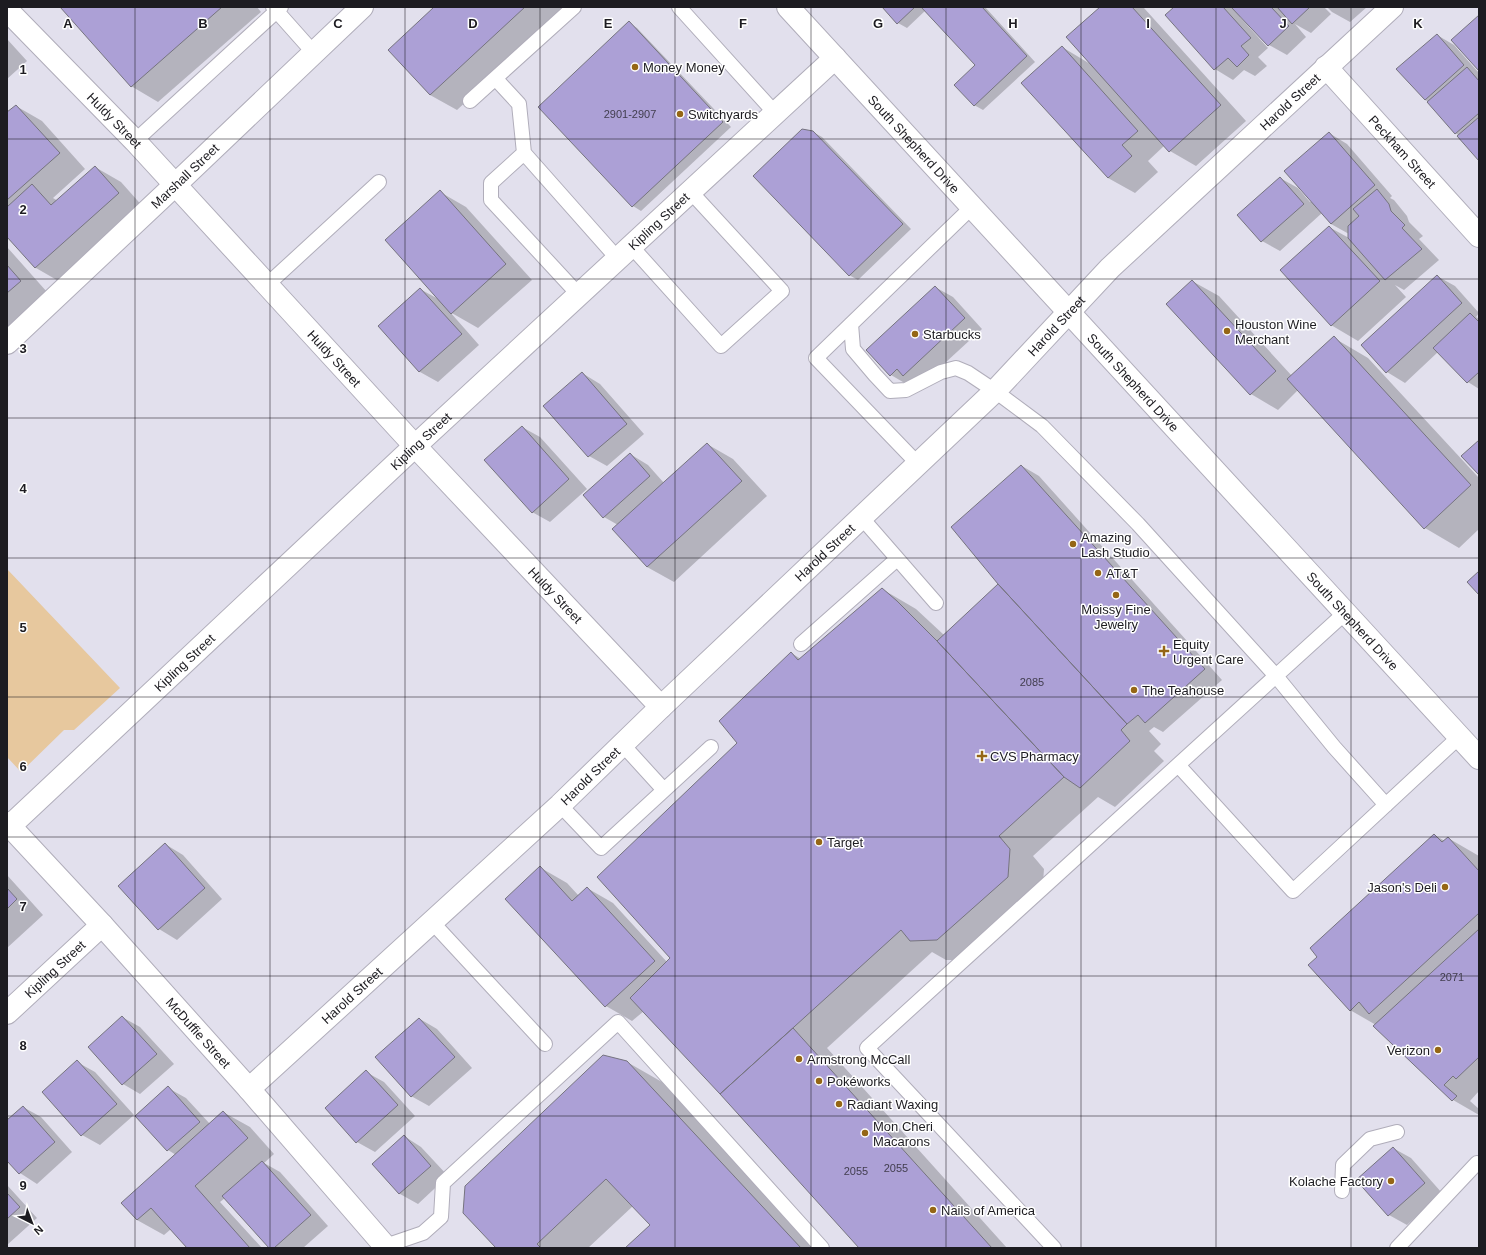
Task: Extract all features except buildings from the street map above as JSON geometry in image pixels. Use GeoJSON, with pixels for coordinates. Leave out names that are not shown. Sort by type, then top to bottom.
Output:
{"type":"FeatureCollection","features":[{"type":"Feature","properties":{"kind":"street","name":"Marshall Street"},"geometry":{"type":"LineString","coordinates":[[7,343],[362,7]]}},
{"type":"Feature","properties":{"kind":"street","name":"South Shepherd Drive"},"geometry":{"type":"LineString","coordinates":[[788,7],[1479,758]]}},
{"type":"Feature","properties":{"kind":"street","name":"Harold Street"},"geometry":{"type":"LineString","coordinates":[[249,1089],[560,805],[661,707],[995,391],[1116,262],[1392,7]]}},
{"type":"Feature","properties":{"kind":"street","name":"Huldy Street"},"geometry":{"type":"LineString","coordinates":[[7,10],[135,141],[268,284],[414,446],[661,707]]}},
{"type":"Feature","properties":{"kind":"street","name":"Kipling Street"},"geometry":{"type":"LineString","coordinates":[[8,825],[414,446],[835,58]]}},
{"type":"Feature","properties":{"kind":"street","name":"Peckham Street"},"geometry":{"type":"LineString","coordinates":[[1326,67],[1479,236]]}},
{"type":"Feature","properties":{"kind":"street","name":"McDuffie Street"},"geometry":{"type":"LineString","coordinates":[[8,825],[102,925],[249,1089],[384,1247]]}},
{"type":"Feature","properties":{"kind":"street","name":"Kipling Street"},"geometry":{"type":"LineString","coordinates":[[7,1013],[102,925]]}},
{"type":"Feature","properties":{"kind":"lane"},"geometry":{"type":"LineString","coordinates":[[470,101],[574,7]]}},
{"type":"Feature","properties":{"kind":"lane"},"geometry":{"type":"LineString","coordinates":[[679,7],[775,113]]}},
{"type":"Feature","properties":{"kind":"lane"},"geometry":{"type":"LineString","coordinates":[[135,141],[277,8],[313,52]]}},
{"type":"Feature","properties":{"kind":"lane"},"geometry":{"type":"LineString","coordinates":[[496,79],[519,104],[524,153],[721,346],[782,291],[690,191]]}},
{"type":"Feature","properties":{"kind":"lane"},"geometry":{"type":"LineString","coordinates":[[524,153],[492,183],[491,200],[578,294]]}},
{"type":"Feature","properties":{"kind":"lane"},"geometry":{"type":"LineString","coordinates":[[268,284],[379,182]]}},
{"type":"Feature","properties":{"kind":"lane"},"geometry":{"type":"LineString","coordinates":[[918,464],[816,358],[972,207]]}},
{"type":"Feature","properties":{"kind":"lane"},"geometry":{"type":"LineString","coordinates":[[852,324],[853,350],[890,390],[906,390],[941,372],[956,368],[968,373],[995,391],[1042,426],[1138,524],[1276,676],[1334,747],[1386,805]]}},
{"type":"Feature","properties":{"kind":"lane"},"geometry":{"type":"LineString","coordinates":[[862,517],[936,603]]}},
{"type":"Feature","properties":{"kind":"lane"},"geometry":{"type":"LineString","coordinates":[[801,644],[897,559]]}},
{"type":"Feature","properties":{"kind":"lane"},"geometry":{"type":"LineString","coordinates":[[1054,1248],[867,1048],[1346,613]]}},
{"type":"Feature","properties":{"kind":"lane"},"geometry":{"type":"LineString","coordinates":[[1178,765],[1293,891],[1459,737]]}},
{"type":"Feature","properties":{"kind":"lane"},"geometry":{"type":"LineString","coordinates":[[623,745],[664,790]]}},
{"type":"Feature","properties":{"kind":"lane"},"geometry":{"type":"LineString","coordinates":[[560,805],[601,848],[711,747]]}},
{"type":"Feature","properties":{"kind":"lane"},"geometry":{"type":"LineString","coordinates":[[432,922],[545,1044]]}},
{"type":"Feature","properties":{"kind":"lane"},"geometry":{"type":"LineString","coordinates":[[384,1247],[423,1233],[440,1217],[443,1183],[618,1022],[822,1248]]}},
{"type":"Feature","properties":{"kind":"lane"},"geometry":{"type":"LineString","coordinates":[[1342,1191],[1343,1165],[1370,1139],[1397,1132]]}},
{"type":"Feature","properties":{"kind":"lane"},"geometry":{"type":"LineString","coordinates":[[1397,1248],[1477,1163]]}},
{"type":"Feature","properties":{"kind":"shaded area"},"geometry":{"type":"Polygon","coordinates":[[[7,569],[120,688],[74,730],[64,730],[21,772],[7,757],[7,569]]]}},
{"type":"Feature","properties":{"kind":"place","name":"Money Money"},"geometry":{"type":"Point","coordinates":[635,67]}},
{"type":"Feature","properties":{"kind":"place","name":"Switchyards"},"geometry":{"type":"Point","coordinates":[680,114]}},
{"type":"Feature","properties":{"kind":"place","name":"Houston Wine Merchant"},"geometry":{"type":"Point","coordinates":[1227,331]}},
{"type":"Feature","properties":{"kind":"place","name":"Starbucks"},"geometry":{"type":"Point","coordinates":[915,334]}},
{"type":"Feature","properties":{"kind":"place","name":"Amazing Lash Studio"},"geometry":{"type":"Point","coordinates":[1073,544]}},
{"type":"Feature","properties":{"kind":"place","name":"AT&T"},"geometry":{"type":"Point","coordinates":[1098,573]}},
{"type":"Feature","properties":{"kind":"place","name":"Moissy Fine Jewelry"},"geometry":{"type":"Point","coordinates":[1116,595]}},
{"type":"Feature","properties":{"kind":"place","name":"Equity Urgent Care"},"geometry":{"type":"Point","coordinates":[1164,651]}},
{"type":"Feature","properties":{"kind":"place","name":"The Teahouse"},"geometry":{"type":"Point","coordinates":[1134,690]}},
{"type":"Feature","properties":{"kind":"place","name":"CVS Pharmacy"},"geometry":{"type":"Point","coordinates":[982,756]}},
{"type":"Feature","properties":{"kind":"place","name":"Target"},"geometry":{"type":"Point","coordinates":[819,842]}},
{"type":"Feature","properties":{"kind":"place","name":"Jason's Deli"},"geometry":{"type":"Point","coordinates":[1445,887]}},
{"type":"Feature","properties":{"kind":"place","name":"Verizon"},"geometry":{"type":"Point","coordinates":[1438,1050]}},
{"type":"Feature","properties":{"kind":"place","name":"Armstrong McCall"},"geometry":{"type":"Point","coordinates":[799,1059]}},
{"type":"Feature","properties":{"kind":"place","name":"Pokéworks"},"geometry":{"type":"Point","coordinates":[819,1081]}},
{"type":"Feature","properties":{"kind":"place","name":"Radiant Waxing"},"geometry":{"type":"Point","coordinates":[839,1104]}},
{"type":"Feature","properties":{"kind":"place","name":"Mon Cheri Macarons"},"geometry":{"type":"Point","coordinates":[865,1133]}},
{"type":"Feature","properties":{"kind":"place","name":"Kolache Factory"},"geometry":{"type":"Point","coordinates":[1391,1181]}},
{"type":"Feature","properties":{"kind":"place","name":"Nails of America"},"geometry":{"type":"Point","coordinates":[933,1210]}}]}
